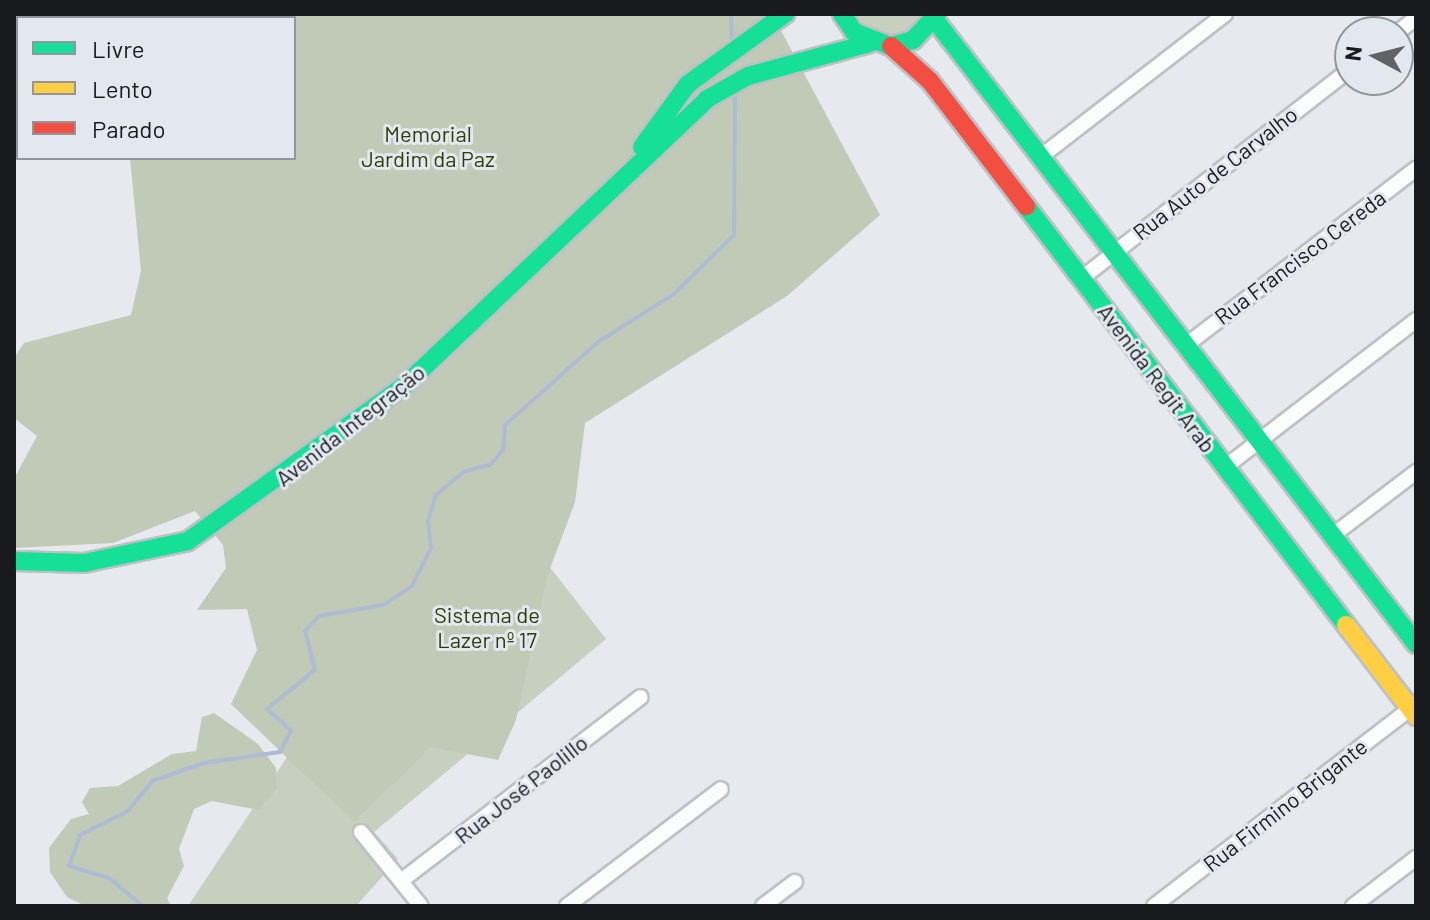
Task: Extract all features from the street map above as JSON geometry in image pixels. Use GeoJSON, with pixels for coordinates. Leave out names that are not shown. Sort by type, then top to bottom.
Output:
{"type":"FeatureCollection","features":[{"type":"Feature","properties":{"kind":"main road","name":"Avenida Integração"},"geometry":{"type":"LineString","coordinates":[[628,170],[688,84],[733,48],[785,14]]}},
{"type":"Feature","properties":{"kind":"main road"},"geometry":{"type":"LineString","coordinates":[[842,14],[870,43],[891,46],[913,40],[936,17]]}},
{"type":"Feature","properties":{"kind":"main road","name":"Avenida Regit Arab"},"geometry":{"type":"LineString","coordinates":[[936,17],[1039,158],[1258,442],[1413,632]]}},
{"type":"Feature","properties":{"kind":"main road","name":"Avenida Integração"},"geometry":{"type":"LineString","coordinates":[[14,561],[52,565],[137,556],[188,541],[253,500],[405,385],[628,170],[734,84],[870,43]]}},
{"type":"Feature","properties":{"kind":"main road","name":"Avenida Regit Arab"},"geometry":{"type":"LineString","coordinates":[[891,46],[930,81],[1224,468],[1414,709]]}},
{"type":"Feature","properties":{"kind":"street"},"geometry":{"type":"LineString","coordinates":[[1039,158],[1225,14]]}},
{"type":"Feature","properties":{"kind":"street","name":"Rua Auto de Carvalho"},"geometry":{"type":"LineString","coordinates":[[1082,278],[1334,81]]}},
{"type":"Feature","properties":{"kind":"street","name":"Rua Francisco Cereda"},"geometry":{"type":"LineString","coordinates":[[1185,346],[1416,169]]}},
{"type":"Feature","properties":{"kind":"street"},"geometry":{"type":"LineString","coordinates":[[1224,468],[1416,320]]}},
{"type":"Feature","properties":{"kind":"street"},"geometry":{"type":"LineString","coordinates":[[1332,536],[1416,472]]}},
{"type":"Feature","properties":{"kind":"street","name":"Rua José Paolillo"},"geometry":{"type":"LineString","coordinates":[[401,881],[641,697]]}},
{"type":"Feature","properties":{"kind":"street","name":"Rua Firmino Brigante"},"geometry":{"type":"LineString","coordinates":[[1154,906],[1414,709]]}},
{"type":"Feature","properties":{"kind":"street"},"geometry":{"type":"LineString","coordinates":[[567,906],[721,789]]}},
{"type":"Feature","properties":{"kind":"street"},"geometry":{"type":"LineString","coordinates":[[361,832],[421,906]]}},
{"type":"Feature","properties":{"kind":"street"},"geometry":{"type":"LineString","coordinates":[[1353,906],[1416,858]]}},
{"type":"Feature","properties":{"kind":"street"},"geometry":{"type":"LineString","coordinates":[[763,906],[795,882]]}},
{"type":"Feature","properties":{"kind":"green space","name":"Memorial Jardim da Paz"},"geometry":{"type":"Polygon","coordinates":[[[121,14],[772,14],[880,215],[787,296],[585,423],[575,502],[547,577],[516,720],[498,760],[430,747],[354,822],[231,704],[257,650],[247,609],[197,610],[226,568],[223,545],[195,511],[113,543],[14,548],[14,479],[37,436],[14,418],[14,358],[24,343],[131,315],[141,271],[130,160],[296,160],[296,16],[121,14]]]}},
{"type":"Feature","properties":{"kind":"green space"},"geometry":{"type":"Polygon","coordinates":[[[851,14],[926,14],[906,34],[889,37],[863,29],[851,14]]]}},
{"type":"Feature","properties":{"kind":"green space","name":"Sistema de Lazer nº 17"},"geometry":{"type":"Polygon","coordinates":[[[485,484],[606,639],[374,832],[398,859],[356,906],[188,906],[374,626],[485,484]]]}},
{"type":"Feature","properties":{"kind":"green space"},"geometry":{"type":"Polygon","coordinates":[[[214,713],[258,744],[276,768],[277,789],[258,810],[212,801],[194,809],[179,849],[184,866],[167,898],[171,906],[83,905],[67,897],[50,872],[49,848],[71,819],[89,814],[82,802],[90,788],[118,786],[172,754],[196,751],[202,717],[214,713]]]}},
{"type":"Feature","properties":{"kind":"waterway"},"geometry":{"type":"LineString","coordinates":[[731,14],[732,44]]}},
{"type":"Feature","properties":{"kind":"waterway"},"geometry":{"type":"LineString","coordinates":[[143,906],[109,878],[69,866],[80,835],[128,811],[152,781],[204,763],[280,752],[291,730],[267,709],[315,670],[305,631],[319,616],[383,605],[412,586],[431,548],[428,521],[436,495],[463,472],[490,465],[503,450],[505,425],[598,342],[674,294],[734,235],[735,92]]}},
{"type":"Feature","properties":{"kind":"traffic: fast"},"geometry":{"type":"LineString","coordinates":[[642,147],[688,84],[785,14]]}},
{"type":"Feature","properties":{"kind":"traffic: fast"},"geometry":{"type":"LineString","coordinates":[[842,14],[854,32],[891,46],[913,40],[937,14]]}},
{"type":"Feature","properties":{"kind":"traffic: fast"},"geometry":{"type":"LineString","coordinates":[[935,20],[1416,644]]}},
{"type":"Feature","properties":{"kind":"traffic: fast"},"geometry":{"type":"LineString","coordinates":[[14,561],[84,563],[188,541],[405,385],[707,99],[748,76],[870,43]]}},
{"type":"Feature","properties":{"kind":"traffic: fast"},"geometry":{"type":"LineString","coordinates":[[1026,206],[1346,625]]}},
{"type":"Feature","properties":{"kind":"traffic: slow"},"geometry":{"type":"LineString","coordinates":[[1346,625],[1416,716]]}},
{"type":"Feature","properties":{"kind":"traffic: jam"},"geometry":{"type":"LineString","coordinates":[[891,46],[930,81],[1026,206]]}}]}
